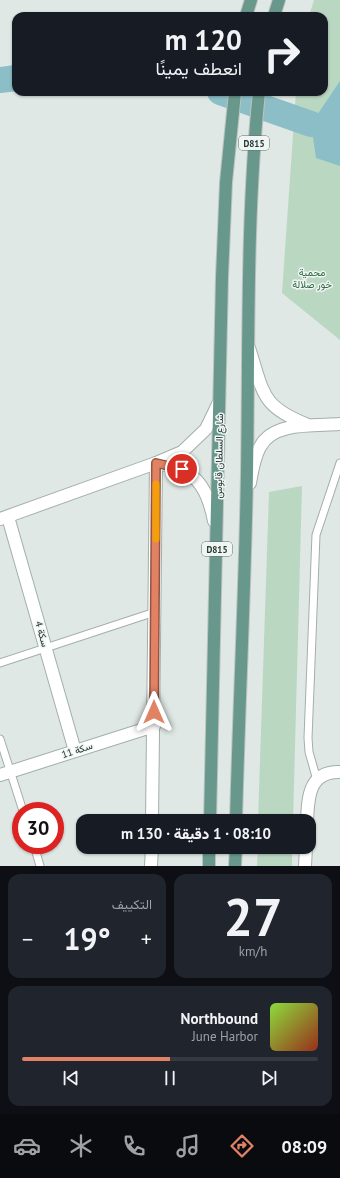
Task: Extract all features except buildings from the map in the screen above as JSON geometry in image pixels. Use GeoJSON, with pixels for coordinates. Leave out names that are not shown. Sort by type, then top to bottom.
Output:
{"type":"FeatureCollection","features":[{"type":"Feature","properties":{"kind":"main road"},"geometry":{"type":"LineString","coordinates":[[247,12],[250,0]]}},
{"type":"Feature","properties":{"kind":"main road"},"geometry":{"type":"LineString","coordinates":[[275,12],[279,0]]}},
{"type":"Feature","properties":{"kind":"main road","name":"شارع السلطان قابوس"},"geometry":{"type":"LineString","coordinates":[[210,814],[222,277],[226,182],[235,96]]}},
{"type":"Feature","properties":{"kind":"main road","name":"D815"},"geometry":{"type":"LineString","coordinates":[[236,814],[246,509],[247,342],[254,141],[259,96]]}},
{"type":"Feature","properties":{"kind":"main road"},"geometry":{"type":"LineString","coordinates":[[209,854],[209,866]]}},
{"type":"Feature","properties":{"kind":"main road"},"geometry":{"type":"LineString","coordinates":[[235,866],[236,854]]}},
{"type":"Feature","properties":{"kind":"street"},"geometry":{"type":"LineString","coordinates":[[247,342],[260,387],[268,400],[279,411],[313,427]]}},
{"type":"Feature","properties":{"kind":"street"},"geometry":{"type":"LineString","coordinates":[[4,518],[156,463],[182,452],[199,438],[211,420],[220,397]]}},
{"type":"Feature","properties":{"kind":"street"},"geometry":{"type":"LineString","coordinates":[[246,509],[255,459],[260,445],[268,437],[281,430],[340,424]]}},
{"type":"Feature","properties":{"kind":"street"},"geometry":{"type":"LineString","coordinates":[[156,463],[171,466],[191,474],[205,489],[210,503],[217,541]]}},
{"type":"Feature","properties":{"kind":"street"},"geometry":{"type":"LineString","coordinates":[[152,814],[156,463]]}},
{"type":"Feature","properties":{"kind":"street","name":"سكة 4"},"geometry":{"type":"LineString","coordinates":[[4,518],[46,648],[75,751]]}},
{"type":"Feature","properties":{"kind":"street","name":"سكة 11"},"geometry":{"type":"LineString","coordinates":[[5,773],[154,726]]}},
{"type":"Feature","properties":{"kind":"street"},"geometry":{"type":"LineString","coordinates":[[308,814],[309,794],[317,780],[328,773],[340,772]]}},
{"type":"Feature","properties":{"kind":"street"},"geometry":{"type":"LineString","coordinates":[[151,866],[152,854]]}},
{"type":"Feature","properties":{"kind":"street"},"geometry":{"type":"LineString","coordinates":[[305,866],[306,854]]}},
{"type":"Feature","properties":{"kind":"lane"},"geometry":{"type":"LineString","coordinates":[[317,780],[309,752],[308,738],[316,535],[340,463]]}},
{"type":"Feature","properties":{"kind":"lane"},"geometry":{"type":"LineString","coordinates":[[0,663],[155,612]]}},
{"type":"Feature","properties":{"kind":"lane"},"geometry":{"type":"LineString","coordinates":[[0,739],[5,773],[19,802]]}},
{"type":"Feature","properties":{"kind":"lane"},"geometry":{"type":"LineString","coordinates":[[37,854],[40,866]]}},
{"type":"Feature","properties":{"kind":"green space","name":"محمية خور صلالة"},"geometry":{"type":"Polygon","coordinates":[[[314,0],[340,0],[340,340],[282,293],[296,96],[328,96],[328,12],[310,12],[314,0]]]}},
{"type":"Feature","properties":{"kind":"green space"},"geometry":{"type":"Polygon","coordinates":[[[302,486],[293,814],[258,814],[269,492],[302,486]]]}},
{"type":"Feature","properties":{"kind":"green space"},"geometry":{"type":"Polygon","coordinates":[[[258,854],[292,854],[292,866],[257,866],[258,854]]]}},
{"type":"Feature","properties":{"kind":"water"},"geometry":{"type":"Polygon","coordinates":[[[340,81],[340,166],[316,158],[311,124],[340,81]]]}},
{"type":"Feature","properties":{"kind":"waterway"},"geometry":{"type":"LineString","coordinates":[[0,80],[12,78]]}},
{"type":"Feature","properties":{"kind":"waterway"},"geometry":{"type":"LineString","coordinates":[[231,96],[311,124]]}},
{"type":"Feature","properties":{"kind":"slow traffic"},"geometry":{"type":"LineString","coordinates":[[156,484],[156,539]]}},
{"type":"Feature","properties":{"kind":"route"},"geometry":{"type":"LineString","coordinates":[[154,712],[156,463],[182,469]]}}]}
